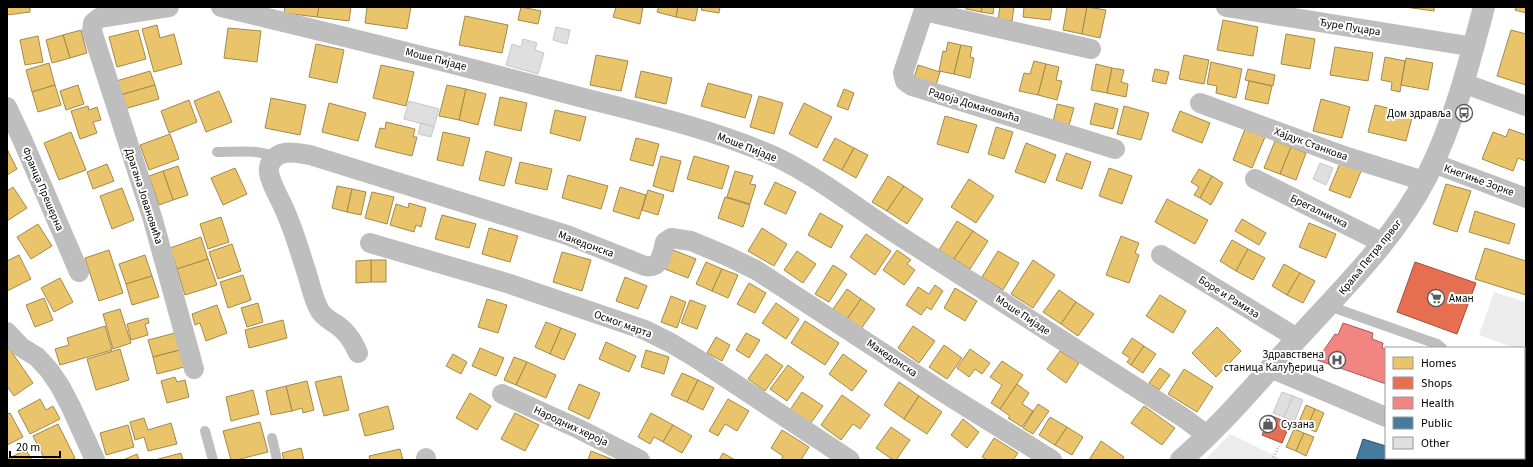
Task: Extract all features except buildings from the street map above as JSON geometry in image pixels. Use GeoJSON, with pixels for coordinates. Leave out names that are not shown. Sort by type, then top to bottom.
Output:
{"type":"FeatureCollection","features":[{"type":"Feature","properties":{"kind":"street","name":"Драгана Јовановића"},"geometry":{"type":"LineString","coordinates":[[169,7],[99,18],[93,23],[92,31],[152,220],[194,369]]}},
{"type":"Feature","properties":{"kind":"street","name":"Моше Пијаде"},"geometry":{"type":"LineString","coordinates":[[221,7],[452,63],[637,111],[725,137],[762,151],[799,170],[1184,418],[1208,436]]}},
{"type":"Feature","properties":{"kind":"street","name":"Ђуре Пуцара"},"geometry":{"type":"LineString","coordinates":[[1226,7],[1462,44],[1473,47]]}},
{"type":"Feature","properties":{"kind":"street","name":"Краља Петра првог"},"geometry":{"type":"LineString","coordinates":[[1181,460],[1208,436],[1246,396],[1297,338],[1329,306],[1383,243],[1403,215],[1428,172],[1449,124],[1463,83],[1484,7]]}},
{"type":"Feature","properties":{"kind":"street","name":"Радоја Домановића"},"geometry":{"type":"LineString","coordinates":[[1091,49],[924,9],[903,72],[905,81],[912,86],[1115,149]]}},
{"type":"Feature","properties":{"kind":"street"},"geometry":{"type":"LineString","coordinates":[[1463,83],[1526,106]]}},
{"type":"Feature","properties":{"kind":"street","name":"Хајдук Станкова"},"geometry":{"type":"LineString","coordinates":[[1200,102],[1342,155],[1428,172]]}},
{"type":"Feature","properties":{"kind":"street","name":"Франца Прешерна"},"geometry":{"type":"LineString","coordinates":[[7,107],[79,272]]}},
{"type":"Feature","properties":{"kind":"street","name":"Македонска"},"geometry":{"type":"LineString","coordinates":[[275,158],[282,153],[288,152],[310,155],[567,235],[645,266],[653,266],[660,261],[665,242],[671,238],[692,241],[756,270],[950,396],[1052,460]]}},
{"type":"Feature","properties":{"kind":"street"},"geometry":{"type":"LineString","coordinates":[[275,158],[270,163],[269,170],[271,181],[296,240],[316,304],[324,316],[339,326],[347,334],[352,340],[358,354]]}},
{"type":"Feature","properties":{"kind":"street","name":"Кнегиње Зорке"},"geometry":{"type":"LineString","coordinates":[[1428,172],[1526,198]]}},
{"type":"Feature","properties":{"kind":"street","name":"Брегалничка"},"geometry":{"type":"LineString","coordinates":[[1255,179],[1383,243]]}},
{"type":"Feature","properties":{"kind":"street","name":"Осмог марта"},"geometry":{"type":"LineString","coordinates":[[370,243],[510,284],[645,330],[696,358],[850,460]]}},
{"type":"Feature","properties":{"kind":"street","name":"Боре и Рамиза"},"geometry":{"type":"LineString","coordinates":[[1161,255],[1297,338]]}},
{"type":"Feature","properties":{"kind":"street"},"geometry":{"type":"LineString","coordinates":[[7,332],[20,347],[37,357],[52,375],[71,407],[95,460]]}},
{"type":"Feature","properties":{"kind":"street"},"geometry":{"type":"LineString","coordinates":[[1270,368],[1385,417]]}},
{"type":"Feature","properties":{"kind":"street","name":"Народних хероја"},"geometry":{"type":"LineString","coordinates":[[502,394],[579,429],[640,460]]}},
{"type":"Feature","properties":{"kind":"lane"},"geometry":{"type":"LineString","coordinates":[[217,152],[260,152],[275,158]]}},
{"type":"Feature","properties":{"kind":"lane"},"geometry":{"type":"LineString","coordinates":[[1329,306],[1437,344],[1441,347]]}},
{"type":"Feature","properties":{"kind":"lane"},"geometry":{"type":"LineString","coordinates":[[205,431],[213,460]]}},
{"type":"Feature","properties":{"kind":"lane"},"geometry":{"type":"LineString","coordinates":[[272,438],[277,460]]}},
{"type":"Feature","properties":{"kind":"path"},"geometry":{"type":"LineString","coordinates":[[1272,460],[1279,446]]}},
{"type":"Feature","properties":{"kind":"shaded area"},"geometry":{"type":"Polygon","coordinates":[[[1494,292],[1526,302],[1526,352],[1525,347],[1512,347],[1479,335],[1494,292]]]}},
{"type":"Feature","properties":{"kind":"shaded area"},"geometry":{"type":"Polygon","coordinates":[[[1230,434],[1284,460],[1205,460],[1230,434]]]}},
{"type":"Feature","properties":{"kind":"place","name":"Дом здравља"},"geometry":{"type":"Point","coordinates":[1464,113]}},
{"type":"Feature","properties":{"kind":"place","name":"Аман"},"geometry":{"type":"Point","coordinates":[1436,298]}},
{"type":"Feature","properties":{"kind":"place","name":"Здравствена станица Калуђерица"},"geometry":{"type":"Point","coordinates":[1337,360]}},
{"type":"Feature","properties":{"kind":"place","name":"Сузана"},"geometry":{"type":"Point","coordinates":[1268,424]}}]}
